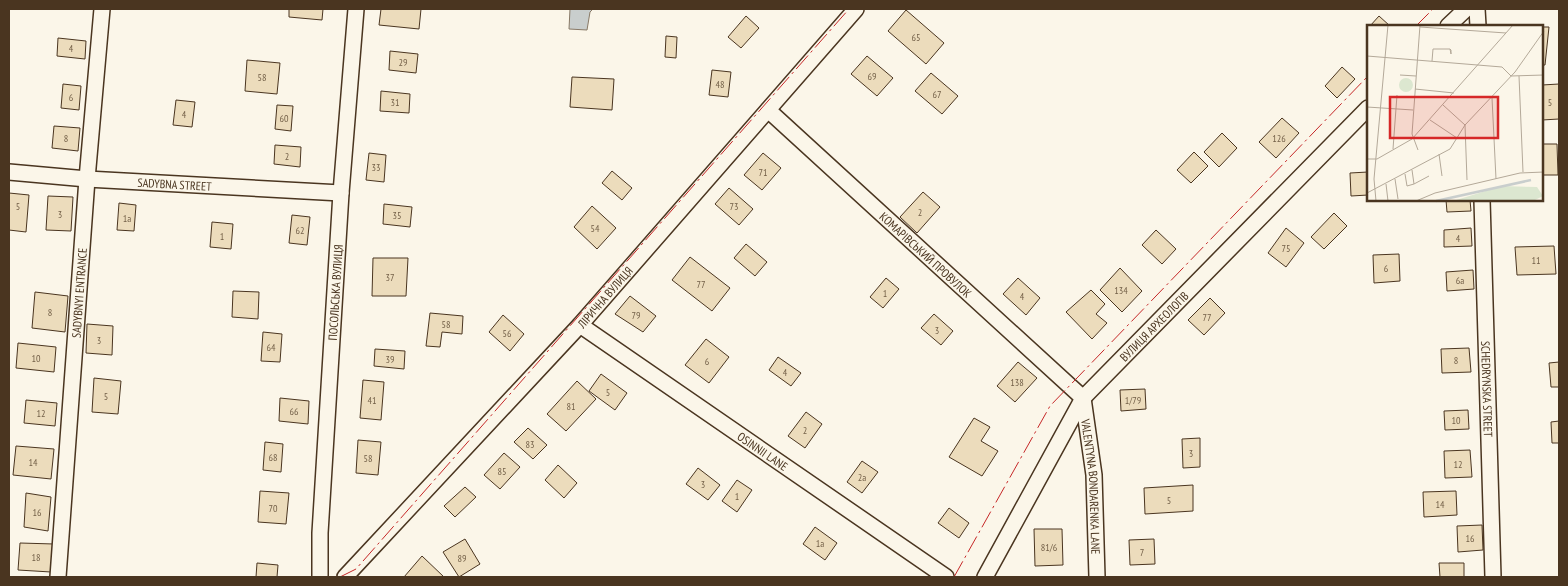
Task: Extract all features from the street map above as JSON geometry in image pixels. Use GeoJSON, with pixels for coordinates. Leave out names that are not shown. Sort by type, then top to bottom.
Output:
{"type":"FeatureCollection","features":[{"type":"Feature","properties":{"kind":"street","name":"SADYBNYI ENTRANCE"},"geometry":{"type":"LineString","coordinates":[[58,577],[87,179],[102,9]]}},
{"type":"Feature","properties":{"kind":"street","name":"ПОСОЛЬСЬКА ВУЛИЦЯ"},"geometry":{"type":"LineString","coordinates":[[320,577],[320,532],[340,193],[356,9]]}},
{"type":"Feature","properties":{"kind":"street","name":"ЛІРИЧНА ВУЛИЦЯ"},"geometry":{"type":"LineString","coordinates":[[345,577],[580,325],[856,9]]}},
{"type":"Feature","properties":{"kind":"street"},"geometry":{"type":"LineString","coordinates":[[1449,25],[1466,9]]}},
{"type":"Feature","properties":{"kind":"street"},"geometry":{"type":"LineString","coordinates":[[1477,9],[1478,25]]}},
{"type":"Feature","properties":{"kind":"street","name":"ВУЛИЦЯ АРХЕОЛОГІВ"},"geometry":{"type":"LineString","coordinates":[[985,577],[1083,398],[1367,109]]}},
{"type":"Feature","properties":{"kind":"street","name":"КОМАРІВСЬКИЙ ПРОВУЛОК"},"geometry":{"type":"LineString","coordinates":[[768,110],[1083,398]]}},
{"type":"Feature","properties":{"kind":"street","name":"SADYBNA STREET"},"geometry":{"type":"LineString","coordinates":[[9,172],[87,179],[340,193]]}},
{"type":"Feature","properties":{"kind":"street","name":"SCHEDRYNSKA STREET"},"geometry":{"type":"LineString","coordinates":[[1482,201],[1493,577]]}},
{"type":"Feature","properties":{"kind":"street","name":"OSINNII LANE"},"geometry":{"type":"LineString","coordinates":[[580,325],[946,577]]}},
{"type":"Feature","properties":{"kind":"street","name":"VALENTYNA BONDARENKA LANE"},"geometry":{"type":"LineString","coordinates":[[1083,398],[1094,475],[1097,577]]}},
{"type":"Feature","properties":{"kind":"shaded area"},"geometry":{"type":"Polygon","coordinates":[[[570,9],[593,9],[590,12],[587,30],[569,29],[570,9]]]}},
{"type":"Feature","properties":{"kind":"building"},"geometry":{"type":"Polygon","coordinates":[[[289,9],[323,9],[322,20],[289,17],[289,9]]]}},
{"type":"Feature","properties":{"kind":"building"},"geometry":{"type":"Polygon","coordinates":[[[381,9],[421,9],[419,29],[379,25],[381,9]]]}},
{"type":"Feature","properties":{"kind":"building"},"geometry":{"type":"Polygon","coordinates":[[[906,10],[944,43],[926,64],[888,31],[906,10]]]}},
{"type":"Feature","properties":{"kind":"building"},"geometry":{"type":"Polygon","coordinates":[[[746,16],[759,28],[741,48],[728,37],[746,16]]]}},
{"type":"Feature","properties":{"kind":"building"},"geometry":{"type":"Polygon","coordinates":[[[1379,16],[1389,25],[1371,25],[1379,16]]]}},
{"type":"Feature","properties":{"kind":"building"},"geometry":{"type":"Polygon","coordinates":[[[1543,27],[1549,27],[1545,65],[1543,65],[1543,27]]]}},
{"type":"Feature","properties":{"kind":"building"},"geometry":{"type":"Polygon","coordinates":[[[666,36],[677,37],[676,58],[665,57],[666,36]]]}},
{"type":"Feature","properties":{"kind":"building"},"geometry":{"type":"Polygon","coordinates":[[[58,38],[86,41],[85,59],[57,56],[58,38]]]}},
{"type":"Feature","properties":{"kind":"building"},"geometry":{"type":"Polygon","coordinates":[[[390,51],[418,54],[416,73],[389,70],[390,51]]]}},
{"type":"Feature","properties":{"kind":"building"},"geometry":{"type":"Polygon","coordinates":[[[867,56],[893,78],[877,96],[851,74],[867,56]]]}},
{"type":"Feature","properties":{"kind":"building"},"geometry":{"type":"Polygon","coordinates":[[[247,60],[280,63],[277,94],[245,91],[247,60]]]}},
{"type":"Feature","properties":{"kind":"building"},"geometry":{"type":"Polygon","coordinates":[[[1342,67],[1355,79],[1337,98],[1325,86],[1342,67]]]}},
{"type":"Feature","properties":{"kind":"building"},"geometry":{"type":"Polygon","coordinates":[[[712,70],[731,72],[728,97],[709,95],[712,70]]]}},
{"type":"Feature","properties":{"kind":"building"},"geometry":{"type":"Polygon","coordinates":[[[931,73],[958,96],[942,114],[915,91],[931,73]]]}},
{"type":"Feature","properties":{"kind":"building"},"geometry":{"type":"Polygon","coordinates":[[[572,77],[614,79],[612,110],[570,107],[572,77]]]}},
{"type":"Feature","properties":{"kind":"building"},"geometry":{"type":"Polygon","coordinates":[[[63,84],[81,86],[79,110],[61,108],[63,84]]]}},
{"type":"Feature","properties":{"kind":"building"},"geometry":{"type":"Polygon","coordinates":[[[1559,84],[1559,119],[1543,120],[1543,85],[1559,84]]]}},
{"type":"Feature","properties":{"kind":"building"},"geometry":{"type":"Polygon","coordinates":[[[381,91],[410,94],[409,113],[380,111],[381,91]]]}},
{"type":"Feature","properties":{"kind":"building"},"geometry":{"type":"Polygon","coordinates":[[[176,100],[195,102],[192,127],[173,125],[176,100]]]}},
{"type":"Feature","properties":{"kind":"building"},"geometry":{"type":"Polygon","coordinates":[[[277,105],[293,106],[291,131],[275,129],[277,105]]]}},
{"type":"Feature","properties":{"kind":"building"},"geometry":{"type":"Polygon","coordinates":[[[1282,118],[1299,133],[1276,158],[1259,142],[1282,118]]]}},
{"type":"Feature","properties":{"kind":"building"},"geometry":{"type":"Polygon","coordinates":[[[54,126],[80,128],[78,151],[52,148],[54,126]]]}},
{"type":"Feature","properties":{"kind":"building"},"geometry":{"type":"Polygon","coordinates":[[[1222,133],[1237,148],[1219,167],[1204,152],[1222,133]]]}},
{"type":"Feature","properties":{"kind":"building"},"geometry":{"type":"Polygon","coordinates":[[[1543,144],[1557,144],[1558,175],[1543,175],[1543,144]]]}},
{"type":"Feature","properties":{"kind":"building"},"geometry":{"type":"Polygon","coordinates":[[[275,145],[301,147],[300,167],[274,164],[275,145]]]}},
{"type":"Feature","properties":{"kind":"building"},"geometry":{"type":"Polygon","coordinates":[[[1194,152],[1208,166],[1191,183],[1177,170],[1194,152]]]}},
{"type":"Feature","properties":{"kind":"building"},"geometry":{"type":"Polygon","coordinates":[[[369,153],[386,155],[384,182],[366,180],[369,153]]]}},
{"type":"Feature","properties":{"kind":"building"},"geometry":{"type":"Polygon","coordinates":[[[763,153],[781,168],[762,190],[744,175],[763,153]]]}},
{"type":"Feature","properties":{"kind":"building"},"geometry":{"type":"Polygon","coordinates":[[[612,171],[632,188],[622,200],[602,183],[612,171]]]}},
{"type":"Feature","properties":{"kind":"building"},"geometry":{"type":"Polygon","coordinates":[[[1367,172],[1367,195],[1351,196],[1350,173],[1367,172]]]}},
{"type":"Feature","properties":{"kind":"building"},"geometry":{"type":"Polygon","coordinates":[[[729,188],[753,209],[739,225],[715,204],[729,188]]]}},
{"type":"Feature","properties":{"kind":"building"},"geometry":{"type":"Polygon","coordinates":[[[923,192],[940,207],[917,233],[900,217],[923,192]]]}},
{"type":"Feature","properties":{"kind":"building"},"geometry":{"type":"Polygon","coordinates":[[[9,193],[29,195],[26,232],[9,230],[9,193]]]}},
{"type":"Feature","properties":{"kind":"building"},"geometry":{"type":"Polygon","coordinates":[[[48,196],[73,197],[71,231],[46,230],[48,196]]]}},
{"type":"Feature","properties":{"kind":"building"},"geometry":{"type":"Polygon","coordinates":[[[1446,201],[1470,201],[1471,211],[1447,212],[1446,201]]]}},
{"type":"Feature","properties":{"kind":"building"},"geometry":{"type":"Polygon","coordinates":[[[119,203],[136,205],[134,231],[117,230],[119,203]]]}},
{"type":"Feature","properties":{"kind":"building"},"geometry":{"type":"Polygon","coordinates":[[[384,204],[412,207],[410,227],[383,224],[384,204]]]}},
{"type":"Feature","properties":{"kind":"building"},"geometry":{"type":"Polygon","coordinates":[[[592,206],[616,228],[597,249],[574,227],[592,206]]]}},
{"type":"Feature","properties":{"kind":"building"},"geometry":{"type":"Polygon","coordinates":[[[1334,213],[1347,226],[1324,249],[1311,237],[1334,213]]]}},
{"type":"Feature","properties":{"kind":"building"},"geometry":{"type":"Polygon","coordinates":[[[292,215],[310,217],[307,245],[289,243],[292,215]]]}},
{"type":"Feature","properties":{"kind":"building"},"geometry":{"type":"Polygon","coordinates":[[[212,222],[233,224],[231,249],[210,247],[212,222]]]}},
{"type":"Feature","properties":{"kind":"building"},"geometry":{"type":"Polygon","coordinates":[[[1286,228],[1304,243],[1286,267],[1268,253],[1286,228]]]}},
{"type":"Feature","properties":{"kind":"building"},"geometry":{"type":"Polygon","coordinates":[[[1471,228],[1472,246],[1444,247],[1444,230],[1471,228]]]}},
{"type":"Feature","properties":{"kind":"building"},"geometry":{"type":"Polygon","coordinates":[[[1156,230],[1176,249],[1162,264],[1142,245],[1156,230]]]}},
{"type":"Feature","properties":{"kind":"building"},"geometry":{"type":"Polygon","coordinates":[[[746,244],[767,262],[755,276],[734,258],[746,244]]]}},
{"type":"Feature","properties":{"kind":"building"},"geometry":{"type":"Polygon","coordinates":[[[1554,246],[1556,274],[1517,275],[1515,247],[1554,246]]]}},
{"type":"Feature","properties":{"kind":"building"},"geometry":{"type":"Polygon","coordinates":[[[1399,254],[1400,281],[1374,283],[1373,255],[1399,254]]]}},
{"type":"Feature","properties":{"kind":"building"},"geometry":{"type":"Polygon","coordinates":[[[690,257],[730,288],[712,311],[672,280],[690,257]]]}},
{"type":"Feature","properties":{"kind":"building"},"geometry":{"type":"Polygon","coordinates":[[[373,258],[408,258],[406,296],[372,296],[373,258]]]}},
{"type":"Feature","properties":{"kind":"building"},"geometry":{"type":"Polygon","coordinates":[[[1120,268],[1142,291],[1122,312],[1100,290],[1120,268]]]}},
{"type":"Feature","properties":{"kind":"building"},"geometry":{"type":"Polygon","coordinates":[[[1473,270],[1474,289],[1447,291],[1446,272],[1473,270]]]}},
{"type":"Feature","properties":{"kind":"building"},"geometry":{"type":"Polygon","coordinates":[[[886,278],[899,289],[883,308],[870,297],[886,278]]]}},
{"type":"Feature","properties":{"kind":"building"},"geometry":{"type":"Polygon","coordinates":[[[1018,278],[1040,298],[1026,315],[1003,294],[1018,278]]]}},
{"type":"Feature","properties":{"kind":"building"},"geometry":{"type":"Polygon","coordinates":[[[1091,290],[1105,304],[1096,314],[1107,323],[1092,339],[1066,312],[1091,290]]]}},
{"type":"Feature","properties":{"kind":"building"},"geometry":{"type":"Polygon","coordinates":[[[233,291],[259,292],[258,319],[232,317],[233,291]]]}},
{"type":"Feature","properties":{"kind":"building"},"geometry":{"type":"Polygon","coordinates":[[[35,292],[68,296],[65,332],[32,328],[35,292]]]}},
{"type":"Feature","properties":{"kind":"building"},"geometry":{"type":"Polygon","coordinates":[[[630,296],[656,316],[643,332],[615,314],[630,296]]]}},
{"type":"Feature","properties":{"kind":"building"},"geometry":{"type":"Polygon","coordinates":[[[1210,298],[1225,313],[1204,335],[1188,320],[1210,298]]]}},
{"type":"Feature","properties":{"kind":"building"},"geometry":{"type":"Polygon","coordinates":[[[430,313],[463,316],[462,334],[442,332],[440,347],[426,346],[430,313]]]}},
{"type":"Feature","properties":{"kind":"building"},"geometry":{"type":"Polygon","coordinates":[[[934,314],[953,331],[941,345],[921,328],[934,314]]]}},
{"type":"Feature","properties":{"kind":"building"},"geometry":{"type":"Polygon","coordinates":[[[503,315],[524,334],[510,351],[489,332],[503,315]]]}},
{"type":"Feature","properties":{"kind":"building"},"geometry":{"type":"Polygon","coordinates":[[[87,324],[113,326],[112,355],[86,353],[87,324]]]}},
{"type":"Feature","properties":{"kind":"building"},"geometry":{"type":"Polygon","coordinates":[[[263,332],[282,334],[280,362],[261,361],[263,332]]]}},
{"type":"Feature","properties":{"kind":"building"},"geometry":{"type":"Polygon","coordinates":[[[706,339],[729,357],[709,383],[685,365],[706,339]]]}},
{"type":"Feature","properties":{"kind":"building"},"geometry":{"type":"Polygon","coordinates":[[[18,343],[56,347],[54,372],[16,368],[18,343]]]}},
{"type":"Feature","properties":{"kind":"building"},"geometry":{"type":"Polygon","coordinates":[[[1469,348],[1471,372],[1442,373],[1441,349],[1469,348]]]}},
{"type":"Feature","properties":{"kind":"building"},"geometry":{"type":"Polygon","coordinates":[[[375,349],[405,351],[404,369],[374,366],[375,349]]]}},
{"type":"Feature","properties":{"kind":"building"},"geometry":{"type":"Polygon","coordinates":[[[778,357],[801,373],[791,386],[769,370],[778,357]]]}},
{"type":"Feature","properties":{"kind":"building"},"geometry":{"type":"Polygon","coordinates":[[[1018,362],[1037,378],[1015,402],[997,386],[1018,362]]]}},
{"type":"Feature","properties":{"kind":"building"},"geometry":{"type":"Polygon","coordinates":[[[1559,362],[1559,387],[1551,387],[1549,363],[1559,362]]]}},
{"type":"Feature","properties":{"kind":"building"},"geometry":{"type":"Polygon","coordinates":[[[601,374],[627,393],[615,410],[589,391],[601,374]]]}},
{"type":"Feature","properties":{"kind":"building"},"geometry":{"type":"Polygon","coordinates":[[[94,378],[121,381],[118,414],[92,412],[94,378]]]}},
{"type":"Feature","properties":{"kind":"building"},"geometry":{"type":"Polygon","coordinates":[[[363,380],[384,382],[381,420],[360,418],[363,380]]]}},
{"type":"Feature","properties":{"kind":"building"},"geometry":{"type":"Polygon","coordinates":[[[577,381],[596,399],[566,431],[547,414],[577,381]]]}},
{"type":"Feature","properties":{"kind":"building"},"geometry":{"type":"Polygon","coordinates":[[[1145,389],[1146,409],[1121,411],[1120,390],[1145,389]]]}},
{"type":"Feature","properties":{"kind":"building"},"geometry":{"type":"Polygon","coordinates":[[[280,398],[309,401],[308,424],[279,421],[280,398]]]}},
{"type":"Feature","properties":{"kind":"building"},"geometry":{"type":"Polygon","coordinates":[[[26,400],[57,403],[55,426],[24,423],[26,400]]]}},
{"type":"Feature","properties":{"kind":"building"},"geometry":{"type":"Polygon","coordinates":[[[1468,410],[1469,429],[1445,430],[1444,411],[1468,410]]]}},
{"type":"Feature","properties":{"kind":"building"},"geometry":{"type":"Polygon","coordinates":[[[806,412],[822,424],[805,448],[788,436],[806,412]]]}},
{"type":"Feature","properties":{"kind":"building"},"geometry":{"type":"Polygon","coordinates":[[[974,418],[990,427],[981,441],[998,451],[982,476],[949,457],[974,418]]]}},
{"type":"Feature","properties":{"kind":"building"},"geometry":{"type":"Polygon","coordinates":[[[1559,421],[1559,443],[1552,443],[1551,422],[1559,421]]]}},
{"type":"Feature","properties":{"kind":"building"},"geometry":{"type":"Polygon","coordinates":[[[528,428],[547,445],[533,459],[514,442],[528,428]]]}},
{"type":"Feature","properties":{"kind":"building"},"geometry":{"type":"Polygon","coordinates":[[[1200,438],[1200,467],[1183,468],[1182,439],[1200,438]]]}},
{"type":"Feature","properties":{"kind":"building"},"geometry":{"type":"Polygon","coordinates":[[[358,440],[381,442],[378,475],[356,473],[358,440]]]}},
{"type":"Feature","properties":{"kind":"building"},"geometry":{"type":"Polygon","coordinates":[[[265,442],[283,444],[281,472],[263,470],[265,442]]]}},
{"type":"Feature","properties":{"kind":"building"},"geometry":{"type":"Polygon","coordinates":[[[16,446],[54,449],[51,479],[13,475],[16,446]]]}},
{"type":"Feature","properties":{"kind":"building"},"geometry":{"type":"Polygon","coordinates":[[[1470,450],[1472,477],[1445,478],[1444,451],[1470,450]]]}},
{"type":"Feature","properties":{"kind":"building"},"geometry":{"type":"Polygon","coordinates":[[[504,453],[520,467],[500,489],[484,475],[504,453]]]}},
{"type":"Feature","properties":{"kind":"building"},"geometry":{"type":"Polygon","coordinates":[[[862,461],[878,472],[862,493],[847,482],[862,461]]]}},
{"type":"Feature","properties":{"kind":"building"},"geometry":{"type":"Polygon","coordinates":[[[558,465],[577,483],[564,498],[545,480],[558,465]]]}},
{"type":"Feature","properties":{"kind":"building"},"geometry":{"type":"Polygon","coordinates":[[[698,468],[720,485],[708,500],[686,484],[698,468]]]}},
{"type":"Feature","properties":{"kind":"building"},"geometry":{"type":"Polygon","coordinates":[[[737,480],[752,490],[737,512],[722,501],[737,480]]]}},
{"type":"Feature","properties":{"kind":"building"},"geometry":{"type":"Polygon","coordinates":[[[1193,485],[1193,511],[1145,514],[1144,488],[1193,485]]]}},
{"type":"Feature","properties":{"kind":"building"},"geometry":{"type":"Polygon","coordinates":[[[465,487],[476,497],[455,517],[444,506],[465,487]]]}},
{"type":"Feature","properties":{"kind":"building"},"geometry":{"type":"Polygon","coordinates":[[[260,491],[289,493],[286,524],[258,522],[260,491]]]}},
{"type":"Feature","properties":{"kind":"building"},"geometry":{"type":"Polygon","coordinates":[[[1456,491],[1457,515],[1424,517],[1423,492],[1456,491]]]}},
{"type":"Feature","properties":{"kind":"building"},"geometry":{"type":"Polygon","coordinates":[[[26,493],[51,497],[48,531],[24,527],[26,493]]]}},
{"type":"Feature","properties":{"kind":"building"},"geometry":{"type":"Polygon","coordinates":[[[949,508],[969,523],[959,538],[938,523],[949,508]]]}},
{"type":"Feature","properties":{"kind":"building"},"geometry":{"type":"Polygon","coordinates":[[[1482,525],[1483,550],[1458,552],[1457,526],[1482,525]]]}},
{"type":"Feature","properties":{"kind":"building"},"geometry":{"type":"Polygon","coordinates":[[[815,527],[837,543],[825,560],[803,544],[815,527]]]}},
{"type":"Feature","properties":{"kind":"building"},"geometry":{"type":"Polygon","coordinates":[[[1034,529],[1062,529],[1063,565],[1035,566],[1034,529]]]}},
{"type":"Feature","properties":{"kind":"building"},"geometry":{"type":"Polygon","coordinates":[[[465,539],[480,564],[459,577],[443,552],[465,539]]]}},
{"type":"Feature","properties":{"kind":"building"},"geometry":{"type":"Polygon","coordinates":[[[1154,539],[1155,564],[1130,565],[1129,540],[1154,539]]]}},
{"type":"Feature","properties":{"kind":"building"},"geometry":{"type":"Polygon","coordinates":[[[20,543],[54,544],[51,572],[18,570],[20,543]]]}},
{"type":"Feature","properties":{"kind":"building"},"geometry":{"type":"Polygon","coordinates":[[[422,556],[444,577],[404,577],[422,556]]]}},
{"type":"Feature","properties":{"kind":"building"},"geometry":{"type":"Polygon","coordinates":[[[257,563],[278,565],[277,577],[256,577],[257,563]]]}},
{"type":"Feature","properties":{"kind":"building"},"geometry":{"type":"Polygon","coordinates":[[[1439,563],[1464,563],[1464,577],[1440,577],[1439,563]]]}},
{"type":"Feature","properties":{"kind":"power"},"geometry":{"type":"LineString","coordinates":[[340,577],[356,569],[849,9]]}},
{"type":"Feature","properties":{"kind":"power"},"geometry":{"type":"LineString","coordinates":[[1417,25],[1433,9]]}},
{"type":"Feature","properties":{"kind":"power"},"geometry":{"type":"LineString","coordinates":[[954,577],[1050,406],[1367,77]]}}]}
